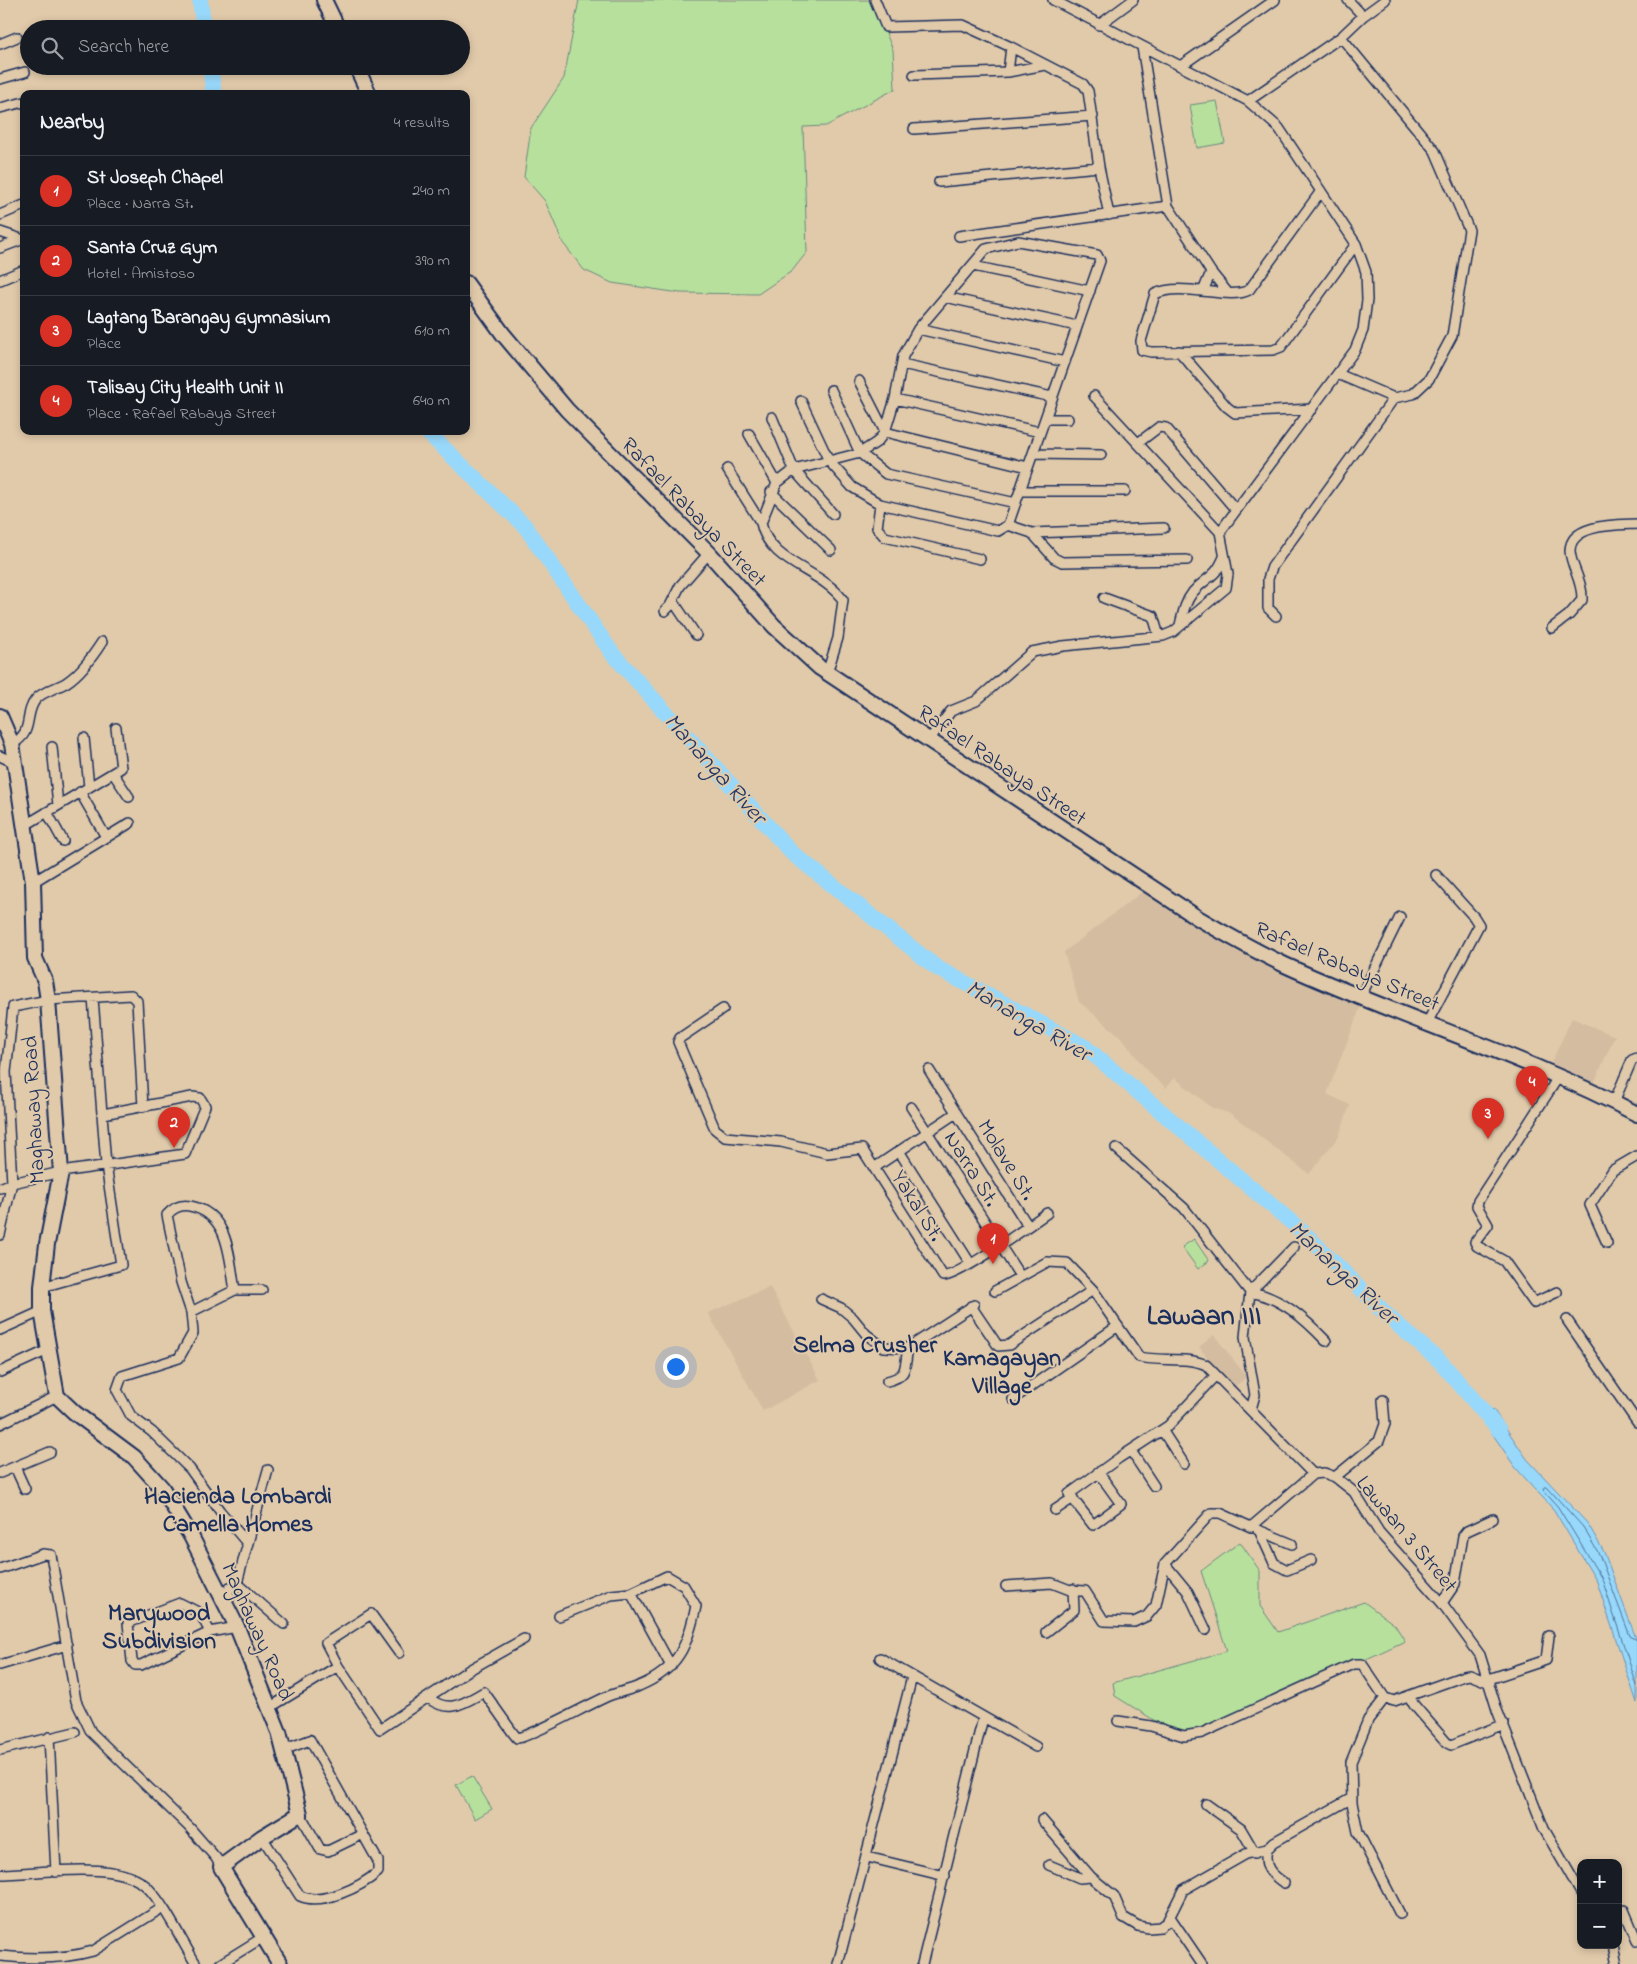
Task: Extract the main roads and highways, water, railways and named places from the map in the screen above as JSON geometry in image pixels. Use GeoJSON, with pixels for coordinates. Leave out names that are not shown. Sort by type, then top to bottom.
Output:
{"type":"FeatureCollection","features":[{"type":"Feature","properties":{"kind":"main road"},"geometry":{"type":"LineString","coordinates":[[324,0],[334,20]]}},
{"type":"Feature","properties":{"kind":"main road"},"geometry":{"type":"LineString","coordinates":[[360,75],[367,90]]}},
{"type":"Feature","properties":{"kind":"main road","name":"Rafael Rabaya Street"},"geometry":{"type":"LineString","coordinates":[[470,289],[503,334],[567,410],[709,553],[774,626],[827,672],[1198,918],[1285,965],[1559,1076],[1637,1114]]}},
{"type":"Feature","properties":{"kind":"main road","name":"Maghaway Road"},"geometry":{"type":"LineString","coordinates":[[0,716],[12,744],[33,882],[35,958],[45,981],[48,1000],[61,1172],[42,1287],[42,1312],[57,1396],[75,1413],[134,1457],[162,1488],[192,1536],[228,1601],[279,1732],[300,1814],[262,1836],[221,1867],[280,1964]]}},
{"type":"Feature","properties":{"kind":"water"},"geometry":{"type":"Polygon","coordinates":[[[1493,1409],[1527,1459],[1588,1524],[1604,1552],[1637,1641],[1637,1703],[1597,1582],[1554,1510],[1515,1467],[1481,1417],[1493,1409]]]}},
{"type":"Feature","properties":{"kind":"waterway","name":"Mananga River"},"geometry":{"type":"LineString","coordinates":[[200,0],[203,20]]}},
{"type":"Feature","properties":{"kind":"waterway","name":"Mananga River"},"geometry":{"type":"LineString","coordinates":[[211,75],[213,90]]}},
{"type":"Feature","properties":{"kind":"waterway","name":"Mananga River"},"geometry":{"type":"LineString","coordinates":[[430,435],[525,526],[612,653],[792,853],[937,968],[1085,1047],[1303,1232],[1392,1320],[1441,1362],[1499,1430]]}},
{"type":"Feature","properties":{"kind":"place","name":"Talisay City Health Unit II"},"geometry":{"type":"Point","coordinates":[1532,1107]}},
{"type":"Feature","properties":{"kind":"place","name":"Lagtang Barangay Gymnasium"},"geometry":{"type":"Point","coordinates":[1488,1139]}},
{"type":"Feature","properties":{"kind":"place","name":"Santa Cruz Gym"},"geometry":{"type":"Point","coordinates":[174,1148]}},
{"type":"Feature","properties":{"kind":"place","name":"St Joseph Chapel"},"geometry":{"type":"Point","coordinates":[993,1264]}},
{"type":"Feature","properties":{"kind":"district","name":"Lawaan III"},"geometry":{"type":"Point","coordinates":[1204,1314]}},
{"type":"Feature","properties":{"kind":"district","name":"Selma Crusher"},"geometry":{"type":"Point","coordinates":[865,1344]}},
{"type":"Feature","properties":{"kind":"district","name":"Kamagayan Village"},"geometry":{"type":"Point","coordinates":[1002,1371]}},
{"type":"Feature","properties":{"kind":"district","name":"Hacienda Lombardi Camella Homes"},"geometry":{"type":"Point","coordinates":[238,1509]}},
{"type":"Feature","properties":{"kind":"district","name":"Marywood Subdivision"},"geometry":{"type":"Point","coordinates":[159,1626]}}]}
